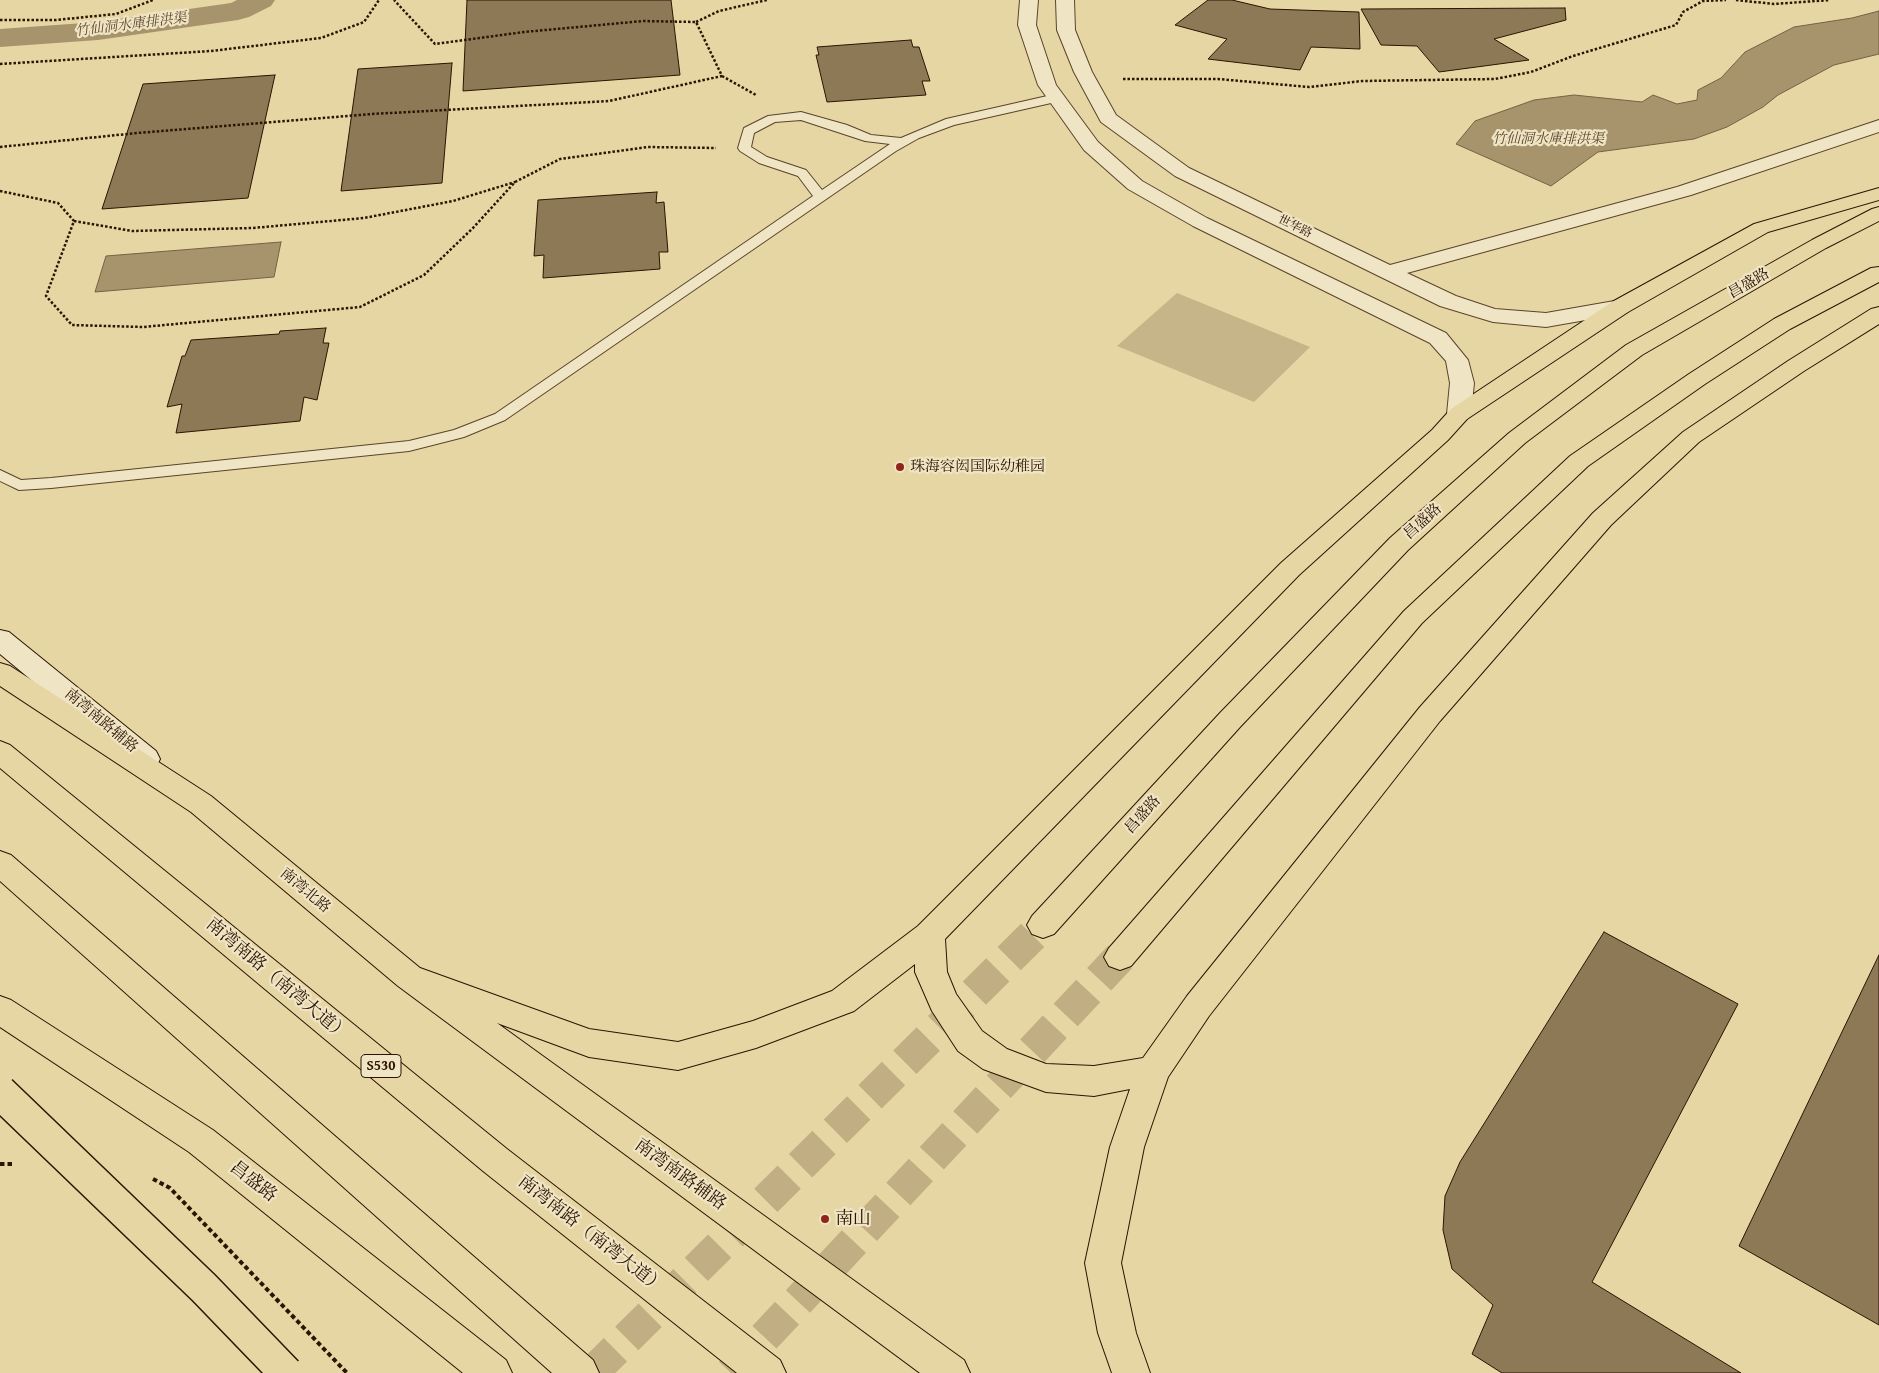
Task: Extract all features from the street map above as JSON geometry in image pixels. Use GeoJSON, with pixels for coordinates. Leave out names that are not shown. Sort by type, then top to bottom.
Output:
{"type":"FeatureCollection","features":[{"type":"Feature","properties":{"kind":"main road"},"geometry":{"type":"LineString","coordinates":[[408,977],[589,1043],[678,1056],[756,1034],[843,1001],[929,935],[1290,569],[1440,435],[1459,414],[1620,307],[1761,228],[1879,194]]}},
{"type":"Feature","properties":{"kind":"main road","name":"昌盛路"},"geometry":{"type":"LineString","coordinates":[[1043,925],[1230,720],[1392,551],[1518,438],[1634,350],[1819,244],[1879,213]]}},
{"type":"Feature","properties":{"kind":"main road"},"geometry":{"type":"LineString","coordinates":[[1120,957],[1413,618],[1579,461],[1697,379],[1782,324],[1879,273]]}},
{"type":"Feature","properties":{"kind":"main road"},"geometry":{"type":"LineString","coordinates":[[1131,1373],[1117,1333],[1103,1263],[1127,1147],[1153,1072],[1198,1006],[1430,714],[1602,519],[1691,437],[1796,366],[1879,314]]}},
{"type":"Feature","properties":{"kind":"main road","name":"南湾北路"},"geometry":{"type":"LineString","coordinates":[[0,673],[201,804],[408,977]]}},
{"type":"Feature","properties":{"kind":"main road","name":"南湾南路（南湾大道）"},"geometry":{"type":"LineString","coordinates":[[0,752],[495,1160],[767,1373]]}},
{"type":"Feature","properties":{"kind":"main road"},"geometry":{"type":"LineString","coordinates":[[0,863],[580,1373]]}},
{"type":"Feature","properties":{"kind":"main road"},"geometry":{"type":"LineString","coordinates":[[929,935],[931,972],[943,1001],[970,1041],[995,1059],[1046,1078],[1094,1081],[1153,1072]]}},
{"type":"Feature","properties":{"kind":"main road","name":"南湾南路辅路"},"geometry":{"type":"LineString","coordinates":[[408,977],[951,1373]]}},
{"type":"Feature","properties":{"kind":"main road","name":"昌盛路"},"geometry":{"type":"LineString","coordinates":[[0,1010],[202,1141],[493,1373]]}},
{"type":"Feature","properties":{"kind":"main road"},"geometry":{"type":"LineString","coordinates":[[0,1092],[204,1288],[286,1373]]}},
{"type":"Feature","properties":{"kind":"street"},"geometry":{"type":"LineString","coordinates":[[1029,0],[1027,25],[1047,85],[1090,146],[1136,186],[1200,222],[1438,338],[1457,360],[1462,383],[1459,414]]}},
{"type":"Feature","properties":{"kind":"street","name":"世华路"},"geometry":{"type":"LineString","coordinates":[[1065,0],[1066,30],[1087,79],[1108,118],[1182,172],[1448,301],[1493,315],[1546,320],[1620,307]]}},
{"type":"Feature","properties":{"kind":"street"},"geometry":{"type":"LineString","coordinates":[[1387,272],[1684,191],[1879,126]]}},
{"type":"Feature","properties":{"kind":"street","name":"南湾南路辅路"},"geometry":{"type":"LineString","coordinates":[[0,639],[201,804]]}},
{"type":"Feature","properties":{"kind":"street"},"geometry":{"type":"LineString","coordinates":[[0,881],[90,943]]}},
{"type":"Feature","properties":{"kind":"lane"},"geometry":{"type":"LineString","coordinates":[[0,475],[19,485],[51,483],[410,446],[459,434],[500,417],[821,197],[915,135],[950,122],[1056,98]]}},
{"type":"Feature","properties":{"kind":"lane"},"geometry":{"type":"LineString","coordinates":[[821,197],[802,172],[763,160],[744,148],[748,131],[772,119],[801,116],[843,128],[869,138],[903,142]]}},
{"type":"Feature","properties":{"kind":"path"},"geometry":{"type":"LineString","coordinates":[[0,20],[56,20],[116,14],[154,0]]}},
{"type":"Feature","properties":{"kind":"path"},"geometry":{"type":"LineString","coordinates":[[0,64],[211,51],[321,38],[364,22],[379,0]]}},
{"type":"Feature","properties":{"kind":"path"},"geometry":{"type":"LineString","coordinates":[[394,0],[435,44],[524,32],[643,21],[696,22],[719,11],[767,0]]}},
{"type":"Feature","properties":{"kind":"path"},"geometry":{"type":"LineString","coordinates":[[1087,79],[1218,79],[1309,87],[1362,81],[1495,79],[1530,72],[1573,56],[1676,25],[1684,12],[1703,1],[1726,0]]}},
{"type":"Feature","properties":{"kind":"path"},"geometry":{"type":"LineString","coordinates":[[1736,0],[1774,4],[1830,0]]}},
{"type":"Feature","properties":{"kind":"path"},"geometry":{"type":"LineString","coordinates":[[696,22],[722,76],[764,99]]}},
{"type":"Feature","properties":{"kind":"path"},"geometry":{"type":"LineString","coordinates":[[0,147],[137,132],[372,114],[609,101],[722,76]]}},
{"type":"Feature","properties":{"kind":"path"},"geometry":{"type":"LineString","coordinates":[[0,191],[58,203],[74,221],[132,231],[253,228],[364,218],[453,201],[515,182],[560,159],[648,147],[744,148]]}},
{"type":"Feature","properties":{"kind":"path"},"geometry":{"type":"LineString","coordinates":[[74,221],[46,296],[72,325],[143,327],[360,307],[424,276],[473,228],[515,182]]}},
{"type":"Feature","properties":{"kind":"shaded area"},"geometry":{"type":"Polygon","coordinates":[[[1177,293],[1310,347],[1254,402],[1117,346],[1177,293]]]}},
{"type":"Feature","properties":{"kind":"water","name":"竹仙洞水庫排洪渠"},"geometry":{"type":"Polygon","coordinates":[[[1879,11],[1879,54],[1834,65],[1778,95],[1763,107],[1727,127],[1694,139],[1598,152],[1551,186],[1456,144],[1475,121],[1534,100],[1574,95],[1642,102],[1653,95],[1677,104],[1697,100],[1698,90],[1721,78],[1745,52],[1794,27],[1852,18],[1879,11]]]}},
{"type":"Feature","properties":{"kind":"water"},"geometry":{"type":"Polygon","coordinates":[[[281,242],[274,277],[95,292],[106,256],[281,242]]]}},
{"type":"Feature","properties":{"kind":"building"},"geometry":{"type":"Polygon","coordinates":[[[467,0],[671,0],[680,75],[463,91],[467,0]]]}},
{"type":"Feature","properties":{"kind":"building"},"geometry":{"type":"Polygon","coordinates":[[[1208,0],[1232,0],[1270,9],[1359,12],[1360,49],[1311,47],[1300,70],[1208,59],[1227,39],[1175,25],[1208,0]]]}},
{"type":"Feature","properties":{"kind":"building"},"geometry":{"type":"Polygon","coordinates":[[[1565,8],[1566,20],[1494,39],[1529,60],[1439,72],[1417,46],[1381,45],[1361,9],[1565,8]]]}},
{"type":"Feature","properties":{"kind":"building"},"geometry":{"type":"Polygon","coordinates":[[[911,40],[913,47],[919,47],[930,81],[922,81],[926,95],[827,102],[816,55],[819,55],[817,47],[911,40]]]}},
{"type":"Feature","properties":{"kind":"building"},"geometry":{"type":"Polygon","coordinates":[[[452,63],[442,183],[341,191],[358,69],[452,63]]]}},
{"type":"Feature","properties":{"kind":"building"},"geometry":{"type":"Polygon","coordinates":[[[275,75],[248,198],[102,209],[143,84],[275,75]]]}},
{"type":"Feature","properties":{"kind":"building"},"geometry":{"type":"Polygon","coordinates":[[[657,192],[656,203],[664,202],[668,252],[659,252],[660,269],[543,278],[544,255],[534,256],[538,200],[657,192]]]}},
{"type":"Feature","properties":{"kind":"building"},"geometry":{"type":"Polygon","coordinates":[[[326,328],[323,343],[329,343],[317,400],[304,397],[300,421],[176,433],[182,404],[167,407],[182,356],[185,356],[191,340],[279,334],[280,331],[326,328]]]}},
{"type":"Feature","properties":{"kind":"building"},"geometry":{"type":"Polygon","coordinates":[[[1604,932],[1738,1004],[1592,1282],[1741,1373],[1502,1373],[1472,1354],[1493,1305],[1452,1269],[1443,1230],[1445,1196],[1460,1162],[1604,932]]]}},
{"type":"Feature","properties":{"kind":"building"},"geometry":{"type":"Polygon","coordinates":[[[1879,955],[1879,1325],[1739,1246],[1879,955]]]}},
{"type":"Feature","properties":{"kind":"waterway","name":"竹仙洞水庫排洪渠"},"geometry":{"type":"LineString","coordinates":[[0,38],[98,31],[238,11],[260,0]]}},
{"type":"Feature","properties":{"kind":"tunnel"},"geometry":{"type":"LineString","coordinates":[[592,1373],[1043,925]]}},
{"type":"Feature","properties":{"kind":"tunnel"},"geometry":{"type":"LineString","coordinates":[[731,1373],[1120,957]]}},
{"type":"Feature","properties":{"kind":"place","name":"珠海容闳国际幼稚园"},"geometry":{"type":"Point","coordinates":[900,467]}},
{"type":"Feature","properties":{"kind":"place","name":"南山"},"geometry":{"type":"Point","coordinates":[825,1219]}}]}
